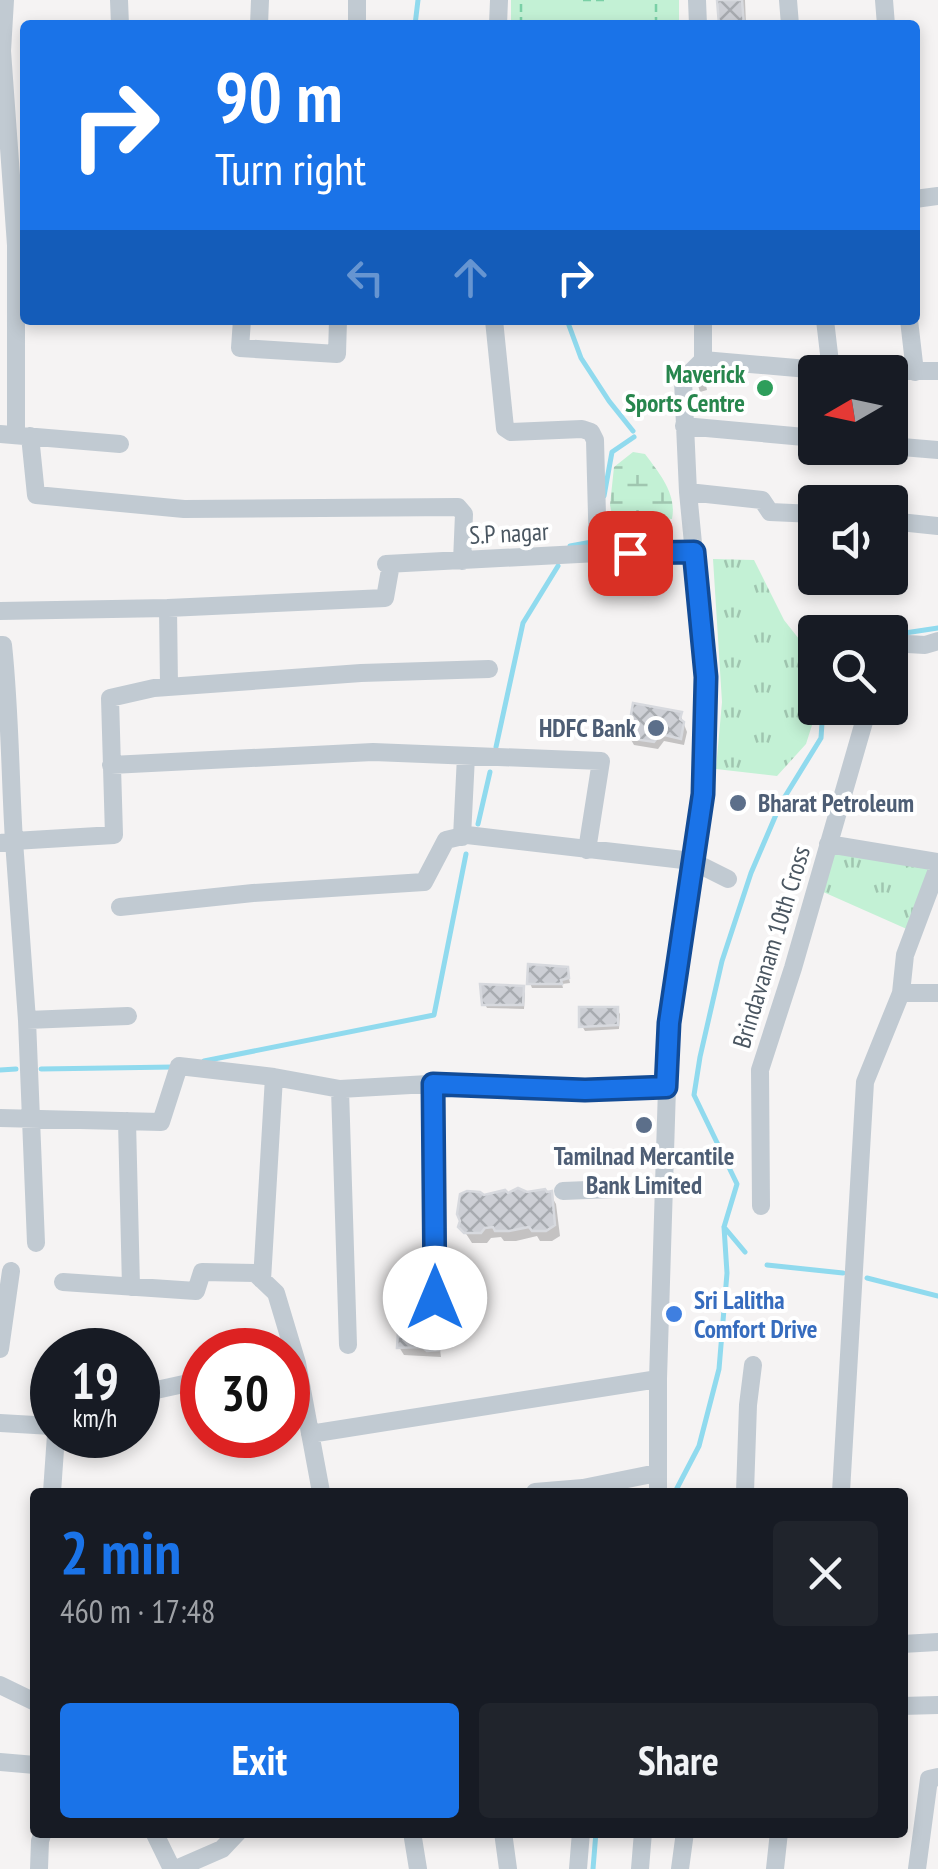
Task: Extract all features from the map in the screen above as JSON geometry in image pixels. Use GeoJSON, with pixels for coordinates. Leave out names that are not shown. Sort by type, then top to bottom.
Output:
{"type":"FeatureCollection","features":[{"type":"Feature","properties":{"kind":"street"},"geometry":{"type":"LineString","coordinates":[[5,0],[2,52],[17,156],[20,301]]}},
{"type":"Feature","properties":{"kind":"street"},"geometry":{"type":"LineString","coordinates":[[20,325],[15,435],[36,494],[184,509],[458,507],[464,514],[462,561]]}},
{"type":"Feature","properties":{"kind":"street"},"geometry":{"type":"LineString","coordinates":[[242,325],[240,348],[338,354],[338,325]]}},
{"type":"Feature","properties":{"kind":"street"},"geometry":{"type":"LineString","coordinates":[[495,325],[505,428],[511,432],[582,429],[591,432],[595,440],[598,553]]}},
{"type":"Feature","properties":{"kind":"street"},"geometry":{"type":"LineString","coordinates":[[658,1488],[669,1023],[703,794],[706,677],[684,426],[684,380],[702,360],[703,325]]}},
{"type":"Feature","properties":{"kind":"street"},"geometry":{"type":"LineString","coordinates":[[826,325],[829,355]]}},
{"type":"Feature","properties":{"kind":"street"},"geometry":{"type":"LineString","coordinates":[[910,325],[915,372]]}},
{"type":"Feature","properties":{"kind":"street"},"geometry":{"type":"LineString","coordinates":[[702,360],[798,368]]}},
{"type":"Feature","properties":{"kind":"street"},"geometry":{"type":"LineString","coordinates":[[908,372],[938,371]]}},
{"type":"Feature","properties":{"kind":"street"},"geometry":{"type":"LineString","coordinates":[[684,426],[798,436]]}},
{"type":"Feature","properties":{"kind":"street"},"geometry":{"type":"LineString","coordinates":[[15,435],[120,444]]}},
{"type":"Feature","properties":{"kind":"street"},"geometry":{"type":"LineString","coordinates":[[908,448],[938,450]]}},
{"type":"Feature","properties":{"kind":"street"},"geometry":{"type":"LineString","coordinates":[[688,492],[762,500],[770,512],[798,513]]}},
{"type":"Feature","properties":{"kind":"street"},"geometry":{"type":"LineString","coordinates":[[908,523],[938,526]]}},
{"type":"Feature","properties":{"kind":"street","name":"S.P nagar"},"geometry":{"type":"LineString","coordinates":[[168,608],[385,598],[389,564],[694,552]]}},
{"type":"Feature","properties":{"kind":"street"},"geometry":{"type":"LineString","coordinates":[[36,1243],[26,1020],[7,842],[9,702],[0,614],[168,608],[170,686]]}},
{"type":"Feature","properties":{"kind":"street"},"geometry":{"type":"LineString","coordinates":[[908,643],[938,641]]}},
{"type":"Feature","properties":{"kind":"street"},"geometry":{"type":"LineString","coordinates":[[7,842],[114,835],[110,698],[170,686],[489,669]]}},
{"type":"Feature","properties":{"kind":"street","name":"Brindavanam 10th Cross"},"geometry":{"type":"LineString","coordinates":[[761,1206],[760,1070],[863,725]]}},
{"type":"Feature","properties":{"kind":"street"},"geometry":{"type":"LineString","coordinates":[[110,764],[373,752],[601,760],[587,850]]}},
{"type":"Feature","properties":{"kind":"street"},"geometry":{"type":"LineString","coordinates":[[462,836],[466,756]]}},
{"type":"Feature","properties":{"kind":"street"},"geometry":{"type":"LineString","coordinates":[[120,906],[424,882],[446,840],[462,836],[692,861],[728,878]]}},
{"type":"Feature","properties":{"kind":"street"},"geometry":{"type":"LineString","coordinates":[[828,844],[938,865],[905,955],[901,993],[865,1082],[841,1488]]}},
{"type":"Feature","properties":{"kind":"street"},"geometry":{"type":"LineString","coordinates":[[901,993],[938,993]]}},
{"type":"Feature","properties":{"kind":"street"},"geometry":{"type":"LineString","coordinates":[[26,1020],[128,1016]]}},
{"type":"Feature","properties":{"kind":"street"},"geometry":{"type":"LineString","coordinates":[[0,1118],[161,1122],[178,1066],[340,1089],[433,1084],[585,1090],[666,1087]]}},
{"type":"Feature","properties":{"kind":"street"},"geometry":{"type":"LineString","coordinates":[[262,1280],[274,1077]]}},
{"type":"Feature","properties":{"kind":"street"},"geometry":{"type":"LineString","coordinates":[[433,1084],[435,1298],[439,1330]]}},
{"type":"Feature","properties":{"kind":"street"},"geometry":{"type":"LineString","coordinates":[[340,1089],[348,1346]]}},
{"type":"Feature","properties":{"kind":"street"},"geometry":{"type":"LineString","coordinates":[[127,1121],[131,1287]]}},
{"type":"Feature","properties":{"kind":"street"},"geometry":{"type":"LineString","coordinates":[[564,1191],[663,1188]]}},
{"type":"Feature","properties":{"kind":"street"},"geometry":{"type":"LineString","coordinates":[[0,1349],[11,1271]]}},
{"type":"Feature","properties":{"kind":"street"},"geometry":{"type":"LineString","coordinates":[[63,1282],[196,1291],[202,1272],[255,1273],[276,1293],[284,1328]]}},
{"type":"Feature","properties":{"kind":"street"},"geometry":{"type":"LineString","coordinates":[[745,1488],[753,1365]]}},
{"type":"Feature","properties":{"kind":"street"},"geometry":{"type":"LineString","coordinates":[[320,1488],[310,1434],[658,1378]]}},
{"type":"Feature","properties":{"kind":"street"},"geometry":{"type":"LineString","coordinates":[[0,1424],[30,1425]]}},
{"type":"Feature","properties":{"kind":"street"},"geometry":{"type":"LineString","coordinates":[[52,1488],[54,1458]]}},
{"type":"Feature","properties":{"kind":"street"},"geometry":{"type":"LineString","coordinates":[[584,1488],[657,1473]]}},
{"type":"Feature","properties":{"kind":"street"},"geometry":{"type":"LineString","coordinates":[[908,1644],[938,1642]]}},
{"type":"Feature","properties":{"kind":"street"},"geometry":{"type":"LineString","coordinates":[[0,1685],[30,1700]]}},
{"type":"Feature","properties":{"kind":"street"},"geometry":{"type":"LineString","coordinates":[[908,1706],[938,1705]]}},
{"type":"Feature","properties":{"kind":"street"},"geometry":{"type":"LineString","coordinates":[[0,1762],[30,1764]]}},
{"type":"Feature","properties":{"kind":"street"},"geometry":{"type":"LineString","coordinates":[[917,1869],[928,1779],[938,1776]]}},
{"type":"Feature","properties":{"kind":"street"},"geometry":{"type":"LineString","coordinates":[[908,1818],[924,1818]]}},
{"type":"Feature","properties":{"kind":"street"},"geometry":{"type":"LineString","coordinates":[[39,1869],[41,1838]]}},
{"type":"Feature","properties":{"kind":"street"},"geometry":{"type":"LineString","coordinates":[[158,1838],[179,1868],[222,1848],[232,1838]]}},
{"type":"Feature","properties":{"kind":"street"},"geometry":{"type":"LineString","coordinates":[[413,1838],[418,1869]]}},
{"type":"Feature","properties":{"kind":"street"},"geometry":{"type":"LineString","coordinates":[[504,1838],[508,1869]]}},
{"type":"Feature","properties":{"kind":"street"},"geometry":{"type":"LineString","coordinates":[[578,1869],[581,1838]]}},
{"type":"Feature","properties":{"kind":"street"},"geometry":{"type":"LineString","coordinates":[[640,1869],[643,1838]]}},
{"type":"Feature","properties":{"kind":"street"},"geometry":{"type":"LineString","coordinates":[[680,1869],[684,1838]]}},
{"type":"Feature","properties":{"kind":"street"},"geometry":{"type":"LineString","coordinates":[[775,1869],[778,1838]]}},
{"type":"Feature","properties":{"kind":"path"},"geometry":{"type":"LineString","coordinates":[[583,0],[604,0]]}},
{"type":"Feature","properties":{"kind":"green space"},"geometry":{"type":"Polygon","coordinates":[[[511,0],[679,0],[679,20],[511,20],[511,0]]]}},
{"type":"Feature","properties":{"kind":"green space"},"geometry":{"type":"Polygon","coordinates":[[[633,452],[645,454],[661,477],[670,493],[672,519],[612,515],[614,467],[633,452]]]}},
{"type":"Feature","properties":{"kind":"green space"},"geometry":{"type":"Polygon","coordinates":[[[713,559],[754,560],[784,620],[798,638],[798,725],[812,725],[806,744],[777,776],[716,769],[722,702],[713,559]]]}},
{"type":"Feature","properties":{"kind":"green space"},"geometry":{"type":"Polygon","coordinates":[[[834,852],[929,868],[909,930],[821,891],[834,852]]]}},
{"type":"Feature","properties":{"kind":"building"},"geometry":{"type":"Polygon","coordinates":[[[717,0],[742,0],[744,20],[719,20],[717,0]]]}},
{"type":"Feature","properties":{"kind":"building","name":"HDFC Bank"},"geometry":{"type":"Polygon","coordinates":[[[633,703],[682,712],[681,739],[660,734],[654,742],[627,738],[633,703]]]}},
{"type":"Feature","properties":{"kind":"building"},"geometry":{"type":"Polygon","coordinates":[[[528,964],[568,967],[569,978],[561,980],[562,984],[527,984],[528,964]]]}},
{"type":"Feature","properties":{"kind":"building"},"geometry":{"type":"Polygon","coordinates":[[[480,984],[524,986],[523,1005],[482,1005],[480,984]]]}},
{"type":"Feature","properties":{"kind":"building"},"geometry":{"type":"Polygon","coordinates":[[[579,1007],[618,1007],[618,1025],[579,1027],[579,1007]]]}},
{"type":"Feature","properties":{"kind":"building"},"geometry":{"type":"Polygon","coordinates":[[[518,1188],[527,1192],[552,1191],[555,1225],[546,1231],[532,1231],[529,1227],[495,1231],[493,1227],[481,1233],[464,1233],[458,1227],[460,1194],[467,1191],[484,1195],[505,1190],[508,1193],[518,1188]]]}},
{"type":"Feature","properties":{"kind":"building"},"geometry":{"type":"Polygon","coordinates":[[[398,1331],[436,1331],[439,1350],[397,1348],[398,1331]]]}},
{"type":"Feature","properties":{"kind":"waterway"},"geometry":{"type":"LineString","coordinates":[[416,20],[418,0]]}},
{"type":"Feature","properties":{"kind":"waterway"},"geometry":{"type":"LineString","coordinates":[[569,325],[581,358],[633,431]]}},
{"type":"Feature","properties":{"kind":"waterway"},"geometry":{"type":"LineString","coordinates":[[604,496],[612,452],[634,437]]}},
{"type":"Feature","properties":{"kind":"waterway"},"geometry":{"type":"LineString","coordinates":[[570,546],[592,542]]}},
{"type":"Feature","properties":{"kind":"waterway"},"geometry":{"type":"LineString","coordinates":[[496,747],[523,623],[558,566]]}},
{"type":"Feature","properties":{"kind":"waterway"},"geometry":{"type":"LineString","coordinates":[[908,633],[938,628]]}},
{"type":"Feature","properties":{"kind":"waterway"},"geometry":{"type":"LineString","coordinates":[[677,1488],[699,1446],[719,1369],[727,1273],[724,1227],[737,1184],[694,1095],[700,1057],[722,961],[751,873],[781,803],[821,738],[822,725]]}},
{"type":"Feature","properties":{"kind":"waterway"},"geometry":{"type":"LineString","coordinates":[[478,824],[490,772]]}},
{"type":"Feature","properties":{"kind":"waterway"},"geometry":{"type":"LineString","coordinates":[[204,1061],[434,1015],[466,854]]}},
{"type":"Feature","properties":{"kind":"waterway"},"geometry":{"type":"LineString","coordinates":[[41,1069],[173,1067]]}},
{"type":"Feature","properties":{"kind":"waterway"},"geometry":{"type":"LineString","coordinates":[[0,1070],[16,1069]]}},
{"type":"Feature","properties":{"kind":"waterway"},"geometry":{"type":"LineString","coordinates":[[724,1227],[745,1252]]}},
{"type":"Feature","properties":{"kind":"waterway"},"geometry":{"type":"LineString","coordinates":[[767,1265],[843,1273]]}},
{"type":"Feature","properties":{"kind":"waterway"},"geometry":{"type":"LineString","coordinates":[[867,1278],[938,1296]]}},
{"type":"Feature","properties":{"kind":"waterway"},"geometry":{"type":"LineString","coordinates":[[593,1869],[596,1838]]}},
{"type":"Feature","properties":{"kind":"place","name":"Maverick Sports Centre"},"geometry":{"type":"Point","coordinates":[765,388]}},
{"type":"Feature","properties":{"kind":"place","name":"HDFC Bank"},"geometry":{"type":"Point","coordinates":[656,728]}},
{"type":"Feature","properties":{"kind":"place","name":"Bharat Petroleum"},"geometry":{"type":"Point","coordinates":[738,803]}},
{"type":"Feature","properties":{"kind":"place","name":"Tamilnad Mercantile Bank Limited"},"geometry":{"type":"Point","coordinates":[644,1125]}},
{"type":"Feature","properties":{"kind":"place","name":"Sri Lalitha Comfort Drive"},"geometry":{"type":"Point","coordinates":[674,1314]}},
{"type":"Feature","properties":{"kind":"route"},"geometry":{"type":"LineString","coordinates":[[435,1298],[433,1084],[585,1090],[666,1087],[669,1023],[703,794],[706,677],[694,552],[630,553]]}}]}
